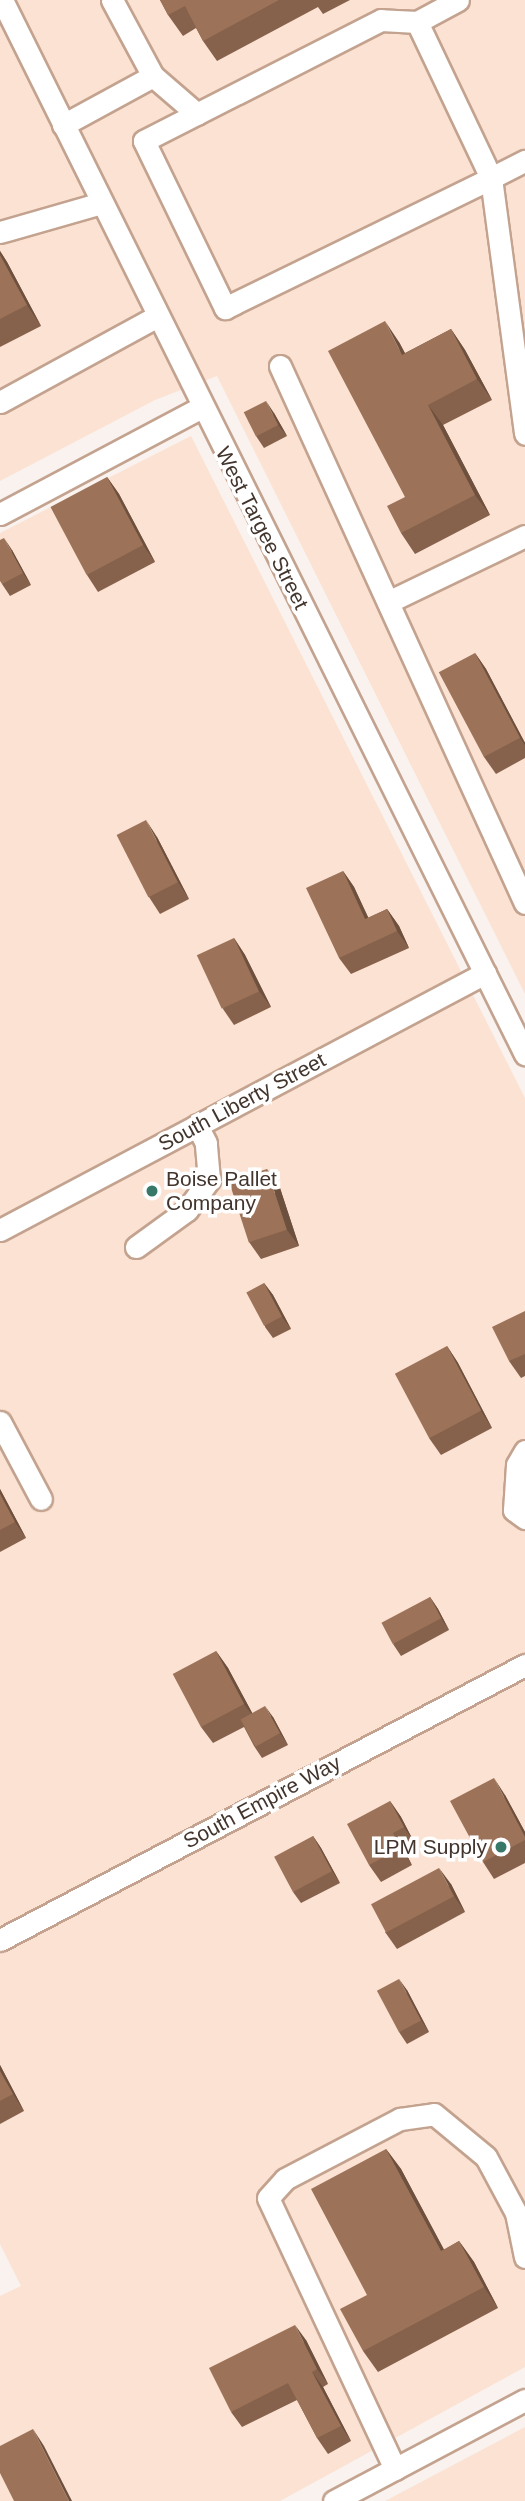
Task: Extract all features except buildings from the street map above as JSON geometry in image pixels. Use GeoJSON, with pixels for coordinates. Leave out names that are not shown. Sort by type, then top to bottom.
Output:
{"type":"FeatureCollection","features":[{"type":"Feature","properties":{"kind":"street","name":"West Targee Street"},"geometry":{"type":"LineString","coordinates":[[2,0],[525,1054]]}},
{"type":"Feature","properties":{"kind":"street"},"geometry":{"type":"LineString","coordinates":[[112,0],[153,76],[197,114]]}},
{"type":"Feature","properties":{"kind":"street"},"geometry":{"type":"LineString","coordinates":[[458,0],[417,22],[381,20],[144,141],[225,307],[525,161]]}},
{"type":"Feature","properties":{"kind":"street"},"geometry":{"type":"LineString","coordinates":[[417,22],[491,178],[525,434]]}},
{"type":"Feature","properties":{"kind":"street"},"geometry":{"type":"LineString","coordinates":[[63,125],[153,76]]}},
{"type":"Feature","properties":{"kind":"street"},"geometry":{"type":"LineString","coordinates":[[0,232],[102,202]]}},
{"type":"Feature","properties":{"kind":"street"},"geometry":{"type":"LineString","coordinates":[[0,402],[158,316]]}},
{"type":"Feature","properties":{"kind":"street"},"geometry":{"type":"LineString","coordinates":[[280,366],[525,902]]}},
{"type":"Feature","properties":{"kind":"street"},"geometry":{"type":"LineString","coordinates":[[0,514],[202,407]]}},
{"type":"Feature","properties":{"kind":"street"},"geometry":{"type":"LineString","coordinates":[[388,602],[525,537]]}},
{"type":"Feature","properties":{"kind":"street","name":"South Liberty Street"},"geometry":{"type":"LineString","coordinates":[[0,1230],[485,973]]}},
{"type":"Feature","properties":{"kind":"street"},"geometry":{"type":"LineString","coordinates":[[136,1247],[187,1210],[209,1180],[206,1143],[197,1125]]}},
{"type":"Feature","properties":{"kind":"street"},"geometry":{"type":"LineString","coordinates":[[0,1422],[41,1499]]}},
{"type":"Feature","properties":{"kind":"street"},"geometry":{"type":"LineString","coordinates":[[525,1451],[517,1465],[514,1510],[525,1517]]}},
{"type":"Feature","properties":{"kind":"street","name":"South Empire Way"},"geometry":{"type":"LineString","coordinates":[[0,1940],[525,1665]]}},
{"type":"Feature","properties":{"kind":"street"},"geometry":{"type":"LineString","coordinates":[[395,2469],[268,2199],[285,2179],[400,2119],[434,2114],[486,2157],[516,2213],[525,2257]]}},
{"type":"Feature","properties":{"kind":"street"},"geometry":{"type":"LineString","coordinates":[[334,2501],[525,2400]]}},
{"type":"Feature","properties":{"kind":"shaded area"},"geometry":{"type":"Polygon","coordinates":[[[0,0],[525,0],[525,994],[217,376],[155,400],[0,481],[0,0]]]}},
{"type":"Feature","properties":{"kind":"shaded area"},"geometry":{"type":"Polygon","coordinates":[[[191,436],[525,1098],[525,2367],[280,2501],[0,2501],[0,2296],[21,2286],[0,2244],[0,533],[191,436]]]}},
{"type":"Feature","properties":{"kind":"shaded area"},"geometry":{"type":"Polygon","coordinates":[[[525,2427],[525,2501],[385,2501],[525,2427]]]}},
{"type":"Feature","properties":{"kind":"place","name":"Boise Pallet Company"},"geometry":{"type":"Point","coordinates":[152,1191]}},
{"type":"Feature","properties":{"kind":"place","name":"LPM Supply"},"geometry":{"type":"Point","coordinates":[501,1847]}}]}
